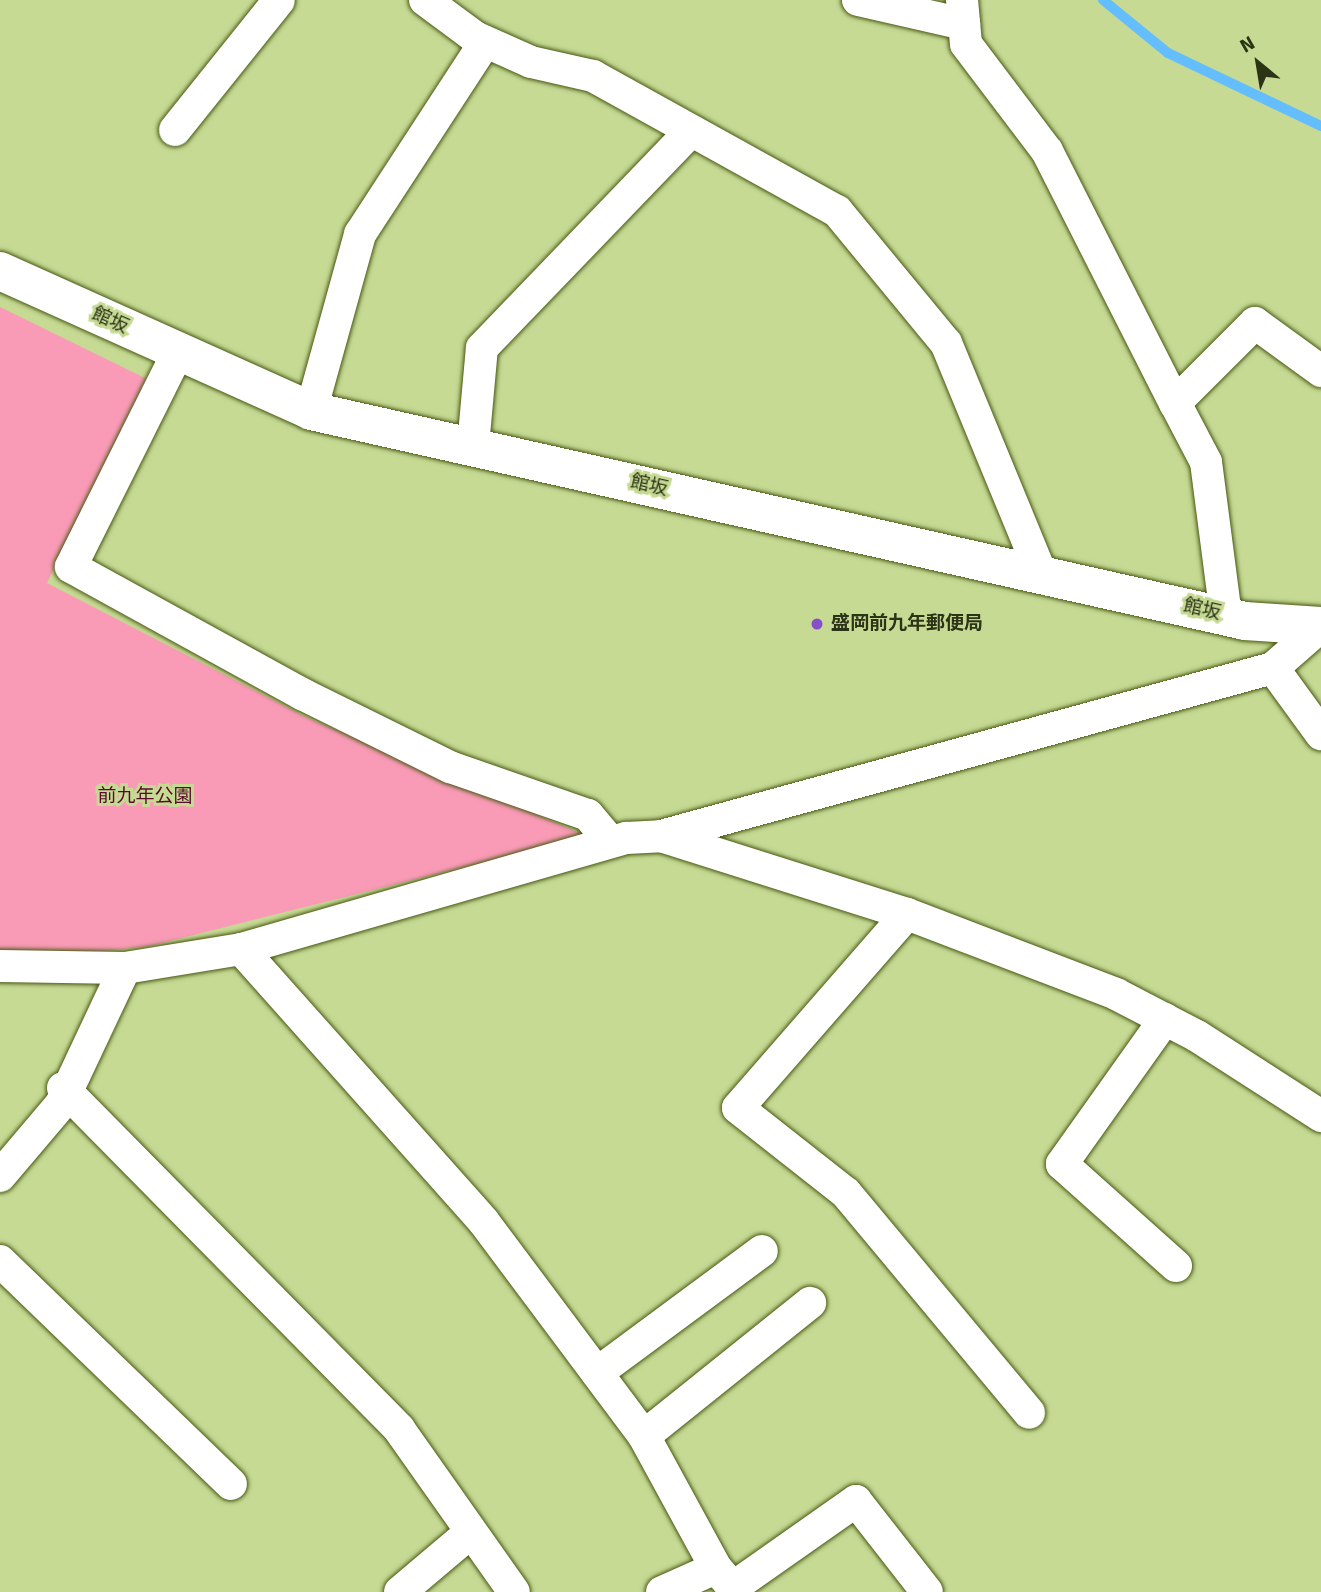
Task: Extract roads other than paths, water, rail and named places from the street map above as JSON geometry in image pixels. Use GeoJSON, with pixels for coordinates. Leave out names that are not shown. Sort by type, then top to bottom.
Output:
{"type":"FeatureCollection","features":[{"type":"Feature","properties":{"kind":"main road","name":"館坂"},"geometry":{"type":"LineString","coordinates":[[0,271],[310,411],[1226,616],[1321,626]]}},
{"type":"Feature","properties":{"kind":"street"},"geometry":{"type":"LineString","coordinates":[[175,130],[279,0]]}},
{"type":"Feature","properties":{"kind":"street"},"geometry":{"type":"LineString","coordinates":[[425,0],[485,42],[531,62],[593,76],[836,211],[884,262],[946,343],[1041,573]]}},
{"type":"Feature","properties":{"kind":"street"},"geometry":{"type":"LineString","coordinates":[[858,0],[963,12],[966,44],[1047,151],[1206,462],[1226,616]]}},
{"type":"Feature","properties":{"kind":"street"},"geometry":{"type":"LineString","coordinates":[[310,411],[360,234],[485,42]]}},
{"type":"Feature","properties":{"kind":"street"},"geometry":{"type":"LineString","coordinates":[[473,446],[482,348],[690,132]]}},
{"type":"Feature","properties":{"kind":"street"},"geometry":{"type":"LineString","coordinates":[[1175,403],[1255,323],[1321,371]]}},
{"type":"Feature","properties":{"kind":"street"},"geometry":{"type":"LineString","coordinates":[[178,352],[71,567],[302,694],[450,766],[588,815],[611,842]]}},
{"type":"Feature","properties":{"kind":"street"},"geometry":{"type":"LineString","coordinates":[[0,967],[125,968],[242,949],[611,842],[661,836],[1273,668],[1321,626]]}},
{"type":"Feature","properties":{"kind":"street"},"geometry":{"type":"LineString","coordinates":[[1273,668],[1321,734]]}},
{"type":"Feature","properties":{"kind":"street"},"geometry":{"type":"LineString","coordinates":[[661,836],[907,914],[1165,1019],[1321,1116]]}},
{"type":"Feature","properties":{"kind":"street"},"geometry":{"type":"LineString","coordinates":[[907,914],[738,1108],[846,1193],[1029,1413]]}},
{"type":"Feature","properties":{"kind":"street"},"geometry":{"type":"LineString","coordinates":[[242,949],[484,1222],[643,1436],[729,1582]]}},
{"type":"Feature","properties":{"kind":"street"},"geometry":{"type":"LineString","coordinates":[[0,1176],[61,1104],[63,1088],[125,968]]}},
{"type":"Feature","properties":{"kind":"street"},"geometry":{"type":"LineString","coordinates":[[1165,1019],[1062,1164],[1176,1266]]}},
{"type":"Feature","properties":{"kind":"street"},"geometry":{"type":"LineString","coordinates":[[63,1088],[399,1429],[514,1592]]}},
{"type":"Feature","properties":{"kind":"street"},"geometry":{"type":"LineString","coordinates":[[597,1373],[762,1251]]}},
{"type":"Feature","properties":{"kind":"street"},"geometry":{"type":"LineString","coordinates":[[0,1261],[231,1484]]}},
{"type":"Feature","properties":{"kind":"street"},"geometry":{"type":"LineString","coordinates":[[643,1436],[810,1303]]}},
{"type":"Feature","properties":{"kind":"street"},"geometry":{"type":"LineString","coordinates":[[662,1592],[729,1582],[856,1501],[927,1592]]}},
{"type":"Feature","properties":{"kind":"street"},"geometry":{"type":"LineString","coordinates":[[400,1592],[471,1532]]}},
{"type":"Feature","properties":{"kind":"waterway"},"geometry":{"type":"LineString","coordinates":[[1103,0],[1168,53],[1321,126]]}},
{"type":"Feature","properties":{"kind":"place","name":"盛岡前九年郵便局"},"geometry":{"type":"Point","coordinates":[817,624]}},
{"type":"Feature","properties":{"kind":"park label","name":"前九年公園"},"geometry":{"type":"Point","coordinates":[145,797]}}]}
